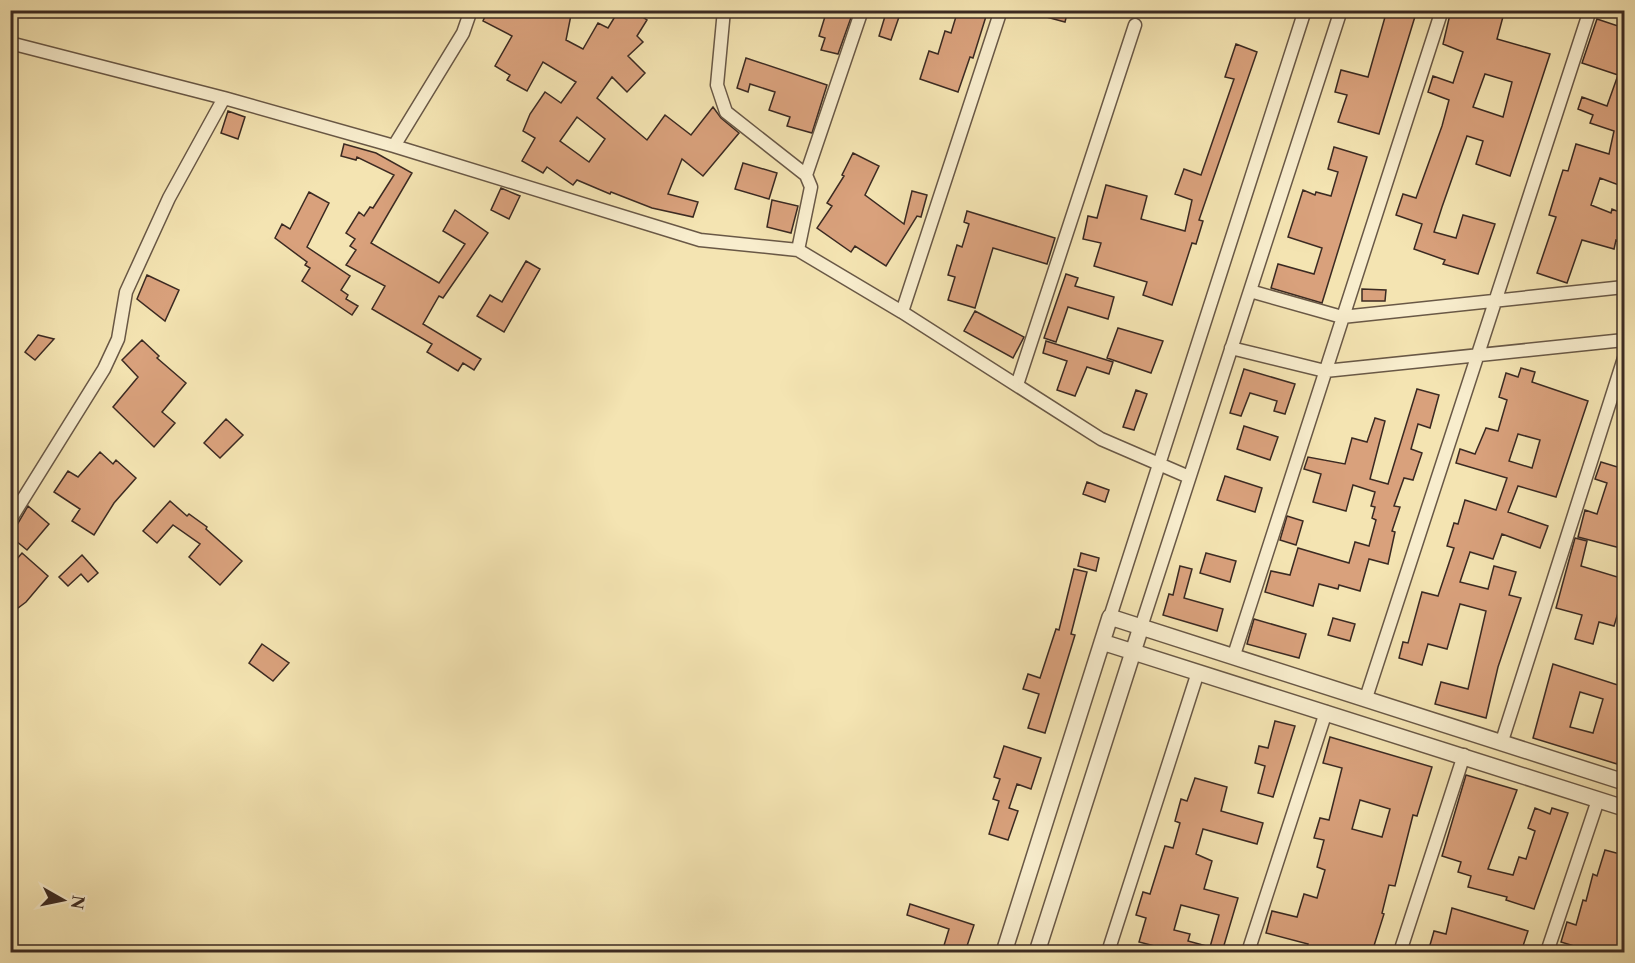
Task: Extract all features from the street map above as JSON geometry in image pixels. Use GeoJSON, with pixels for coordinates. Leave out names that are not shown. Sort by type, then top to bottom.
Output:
{"type":"FeatureCollection","features":[{"type":"Feature","properties":{"kind":"street"},"geometry":{"type":"LineString","coordinates":[[394,146],[463,33],[471,10]]}},
{"type":"Feature","properties":{"kind":"street"},"geometry":{"type":"LineString","coordinates":[[724,10],[717,86],[726,112],[806,175],[810,187],[798,250]]}},
{"type":"Feature","properties":{"kind":"street"},"geometry":{"type":"LineString","coordinates":[[806,175],[862,10]]}},
{"type":"Feature","properties":{"kind":"street"},"geometry":{"type":"LineString","coordinates":[[903,312],[1000,10]]}},
{"type":"Feature","properties":{"kind":"street"},"geometry":{"type":"LineString","coordinates":[[1004,952],[1305,10]]}},
{"type":"Feature","properties":{"kind":"street"},"geometry":{"type":"LineString","coordinates":[[1037,952],[1341,10]]}},
{"type":"Feature","properties":{"kind":"street"},"geometry":{"type":"LineString","coordinates":[[1234,655],[1442,10]]}},
{"type":"Feature","properties":{"kind":"street"},"geometry":{"type":"LineString","coordinates":[[1366,698],[1590,10]]}},
{"type":"Feature","properties":{"kind":"street"},"geometry":{"type":"LineString","coordinates":[[1017,385],[1135,25]]}},
{"type":"Feature","properties":{"kind":"street"},"geometry":{"type":"LineString","coordinates":[[10,43],[224,98],[394,146],[700,240],[798,250],[903,312],[1101,439],[1158,466],[1189,477]]}},
{"type":"Feature","properties":{"kind":"street"},"geometry":{"type":"LineString","coordinates":[[10,520],[104,369],[118,339],[126,292],[170,198],[224,98]]}},
{"type":"Feature","properties":{"kind":"street"},"geometry":{"type":"LineString","coordinates":[[1250,291],[1342,317],[1624,287]]}},
{"type":"Feature","properties":{"kind":"street"},"geometry":{"type":"LineString","coordinates":[[1232,348],[1325,371],[1478,353],[1624,340]]}},
{"type":"Feature","properties":{"kind":"street"},"geometry":{"type":"LineString","coordinates":[[1502,741],[1624,358]]}},
{"type":"Feature","properties":{"kind":"street"},"geometry":{"type":"LineString","coordinates":[[1110,617],[1624,782]]}},
{"type":"Feature","properties":{"kind":"street"},"geometry":{"type":"LineString","coordinates":[[1102,642],[1464,755],[1624,808]]}},
{"type":"Feature","properties":{"kind":"street"},"geometry":{"type":"LineString","coordinates":[[1108,952],[1198,672]]}},
{"type":"Feature","properties":{"kind":"street"},"geometry":{"type":"LineString","coordinates":[[1248,952],[1326,712]]}},
{"type":"Feature","properties":{"kind":"street"},"geometry":{"type":"LineString","coordinates":[[1400,952],[1464,755]]}},
{"type":"Feature","properties":{"kind":"street"},"geometry":{"type":"LineString","coordinates":[[1547,952],[1598,800]]}},
{"type":"Feature","properties":{"kind":"building"},"geometry":{"type":"Polygon","coordinates":[[[488,10],[572,10],[566,40],[583,49],[598,23],[608,28],[619,10],[632,10],[647,20],[637,36],[643,42],[628,56],[645,73],[627,92],[612,77],[597,98],[647,140],[665,115],[691,135],[713,107],[721,118],[739,133],[703,176],[682,159],[668,194],[698,202],[693,217],[652,208],[577,180],[573,185],[547,167],[543,173],[522,161],[535,138],[523,131],[530,114],[545,92],[561,103],[576,82],[543,62],[527,91],[507,80],[510,75],[495,66],[512,36],[483,21],[488,10]],[[577,117],[560,141],[589,162],[605,139],[577,117]]]}},
{"type":"Feature","properties":{"kind":"building"},"geometry":{"type":"Polygon","coordinates":[[[827,10],[853,12],[838,54],[821,50],[825,38],[819,36],[827,10]]]}},
{"type":"Feature","properties":{"kind":"building"},"geometry":{"type":"Polygon","coordinates":[[[958,10],[988,10],[973,58],[970,57],[958,92],[920,79],[929,51],[938,54],[945,31],[951,33],[958,10]]]}},
{"type":"Feature","properties":{"kind":"building"},"geometry":{"type":"Polygon","coordinates":[[[1035,10],[1068,10],[1065,22],[1035,14],[1035,10]]]}},
{"type":"Feature","properties":{"kind":"building"},"geometry":{"type":"Polygon","coordinates":[[[1387,10],[1417,10],[1379,134],[1338,122],[1347,95],[1335,92],[1341,70],[1368,77],[1387,10]]]}},
{"type":"Feature","properties":{"kind":"building"},"geometry":{"type":"Polygon","coordinates":[[[1451,10],[1504,13],[1497,39],[1550,54],[1510,176],[1476,164],[1483,141],[1467,136],[1442,207],[1434,232],[1456,238],[1463,215],[1495,224],[1478,274],[1443,264],[1445,260],[1414,249],[1422,224],[1396,215],[1403,194],[1416,198],[1449,100],[1428,92],[1433,76],[1453,83],[1463,52],[1443,44],[1451,10]],[[1485,74],[1473,107],[1503,117],[1512,82],[1485,74]]]}},
{"type":"Feature","properties":{"kind":"building"},"geometry":{"type":"Polygon","coordinates":[[[886,13],[899,17],[891,40],[879,36],[886,13]]]}},
{"type":"Feature","properties":{"kind":"building"},"geometry":{"type":"Polygon","coordinates":[[[1597,19],[1624,28],[1624,187],[1600,178],[1591,205],[1611,213],[1612,209],[1624,214],[1624,243],[1616,240],[1614,249],[1582,240],[1567,283],[1537,273],[1556,217],[1549,215],[1563,170],[1568,171],[1576,144],[1609,154],[1614,131],[1590,123],[1593,115],[1578,109],[1582,97],[1607,106],[1618,75],[1582,63],[1597,19]]]}},
{"type":"Feature","properties":{"kind":"building"},"geometry":{"type":"Polygon","coordinates":[[[1236,44],[1257,52],[1199,220],[1203,221],[1196,244],[1192,243],[1172,305],[1143,295],[1147,282],[1094,266],[1101,243],[1083,239],[1088,216],[1097,218],[1106,185],[1147,196],[1141,219],[1185,231],[1192,200],[1175,194],[1184,169],[1201,175],[1234,79],[1225,77],[1236,44]]]}},
{"type":"Feature","properties":{"kind":"building"},"geometry":{"type":"Polygon","coordinates":[[[746,58],[827,85],[812,133],[787,126],[790,117],[769,110],[775,92],[750,84],[748,92],[737,88],[746,58]]]}},
{"type":"Feature","properties":{"kind":"building"},"geometry":{"type":"Polygon","coordinates":[[[228,111],[245,117],[238,139],[221,133],[228,111]]]}},
{"type":"Feature","properties":{"kind":"building"},"geometry":{"type":"Polygon","coordinates":[[[344,144],[376,153],[412,173],[371,243],[439,283],[465,244],[443,231],[455,210],[488,233],[443,298],[439,296],[423,324],[481,359],[474,370],[463,363],[458,371],[427,352],[432,344],[372,309],[385,286],[346,265],[356,250],[350,246],[355,239],[346,233],[359,212],[364,216],[370,207],[373,208],[394,175],[357,157],[356,160],[341,156],[344,144]]]}},
{"type":"Feature","properties":{"kind":"building"},"geometry":{"type":"Polygon","coordinates":[[[1334,147],[1367,157],[1322,303],[1271,288],[1278,264],[1314,274],[1322,248],[1288,237],[1303,190],[1315,195],[1316,192],[1331,196],[1338,172],[1328,169],[1334,147]]]}},
{"type":"Feature","properties":{"kind":"building"},"geometry":{"type":"Polygon","coordinates":[[[853,153],[879,166],[865,195],[904,224],[912,191],[927,195],[921,217],[917,216],[886,266],[855,246],[851,252],[817,228],[832,206],[827,203],[844,176],[842,175],[853,153]]]}},
{"type":"Feature","properties":{"kind":"building"},"geometry":{"type":"Polygon","coordinates":[[[743,163],[777,173],[769,199],[735,189],[743,163]]]}},
{"type":"Feature","properties":{"kind":"building"},"geometry":{"type":"Polygon","coordinates":[[[501,188],[520,196],[509,219],[491,210],[501,188]]]}},
{"type":"Feature","properties":{"kind":"building"},"geometry":{"type":"Polygon","coordinates":[[[309,192],[329,203],[307,247],[350,276],[341,290],[348,295],[346,299],[358,306],[352,315],[302,281],[310,268],[305,265],[307,262],[275,238],[282,224],[290,229],[309,192]]]}},
{"type":"Feature","properties":{"kind":"building"},"geometry":{"type":"Polygon","coordinates":[[[772,200],[798,206],[791,233],[767,227],[772,200]]]}},
{"type":"Feature","properties":{"kind":"building"},"geometry":{"type":"Polygon","coordinates":[[[967,211],[1055,238],[1047,264],[993,248],[975,308],[948,300],[955,277],[948,275],[957,245],[962,247],[969,224],[964,222],[967,211]]]}},
{"type":"Feature","properties":{"kind":"building"},"geometry":{"type":"Polygon","coordinates":[[[526,261],[540,269],[504,332],[477,316],[490,295],[502,302],[526,261]]]}},
{"type":"Feature","properties":{"kind":"building"},"geometry":{"type":"Polygon","coordinates":[[[1066,274],[1078,278],[1075,286],[1114,297],[1108,319],[1068,307],[1056,342],[1044,338],[1066,274]]]}},
{"type":"Feature","properties":{"kind":"building"},"geometry":{"type":"Polygon","coordinates":[[[147,275],[179,290],[165,321],[137,299],[147,275]]]}},
{"type":"Feature","properties":{"kind":"building"},"geometry":{"type":"Polygon","coordinates":[[[1362,289],[1386,290],[1385,301],[1362,301],[1362,289]]]}},
{"type":"Feature","properties":{"kind":"building"},"geometry":{"type":"Polygon","coordinates":[[[975,311],[1024,337],[1013,358],[964,331],[975,311]]]}},
{"type":"Feature","properties":{"kind":"building"},"geometry":{"type":"Polygon","coordinates":[[[1118,328],[1163,341],[1151,373],[1107,358],[1118,328]]]}},
{"type":"Feature","properties":{"kind":"building"},"geometry":{"type":"Polygon","coordinates":[[[38,335],[54,339],[35,360],[25,352],[38,335]]]}},
{"type":"Feature","properties":{"kind":"building"},"geometry":{"type":"Polygon","coordinates":[[[142,340],[159,356],[157,358],[186,383],[162,412],[175,423],[154,447],[113,407],[138,377],[122,360],[142,340]]]}},
{"type":"Feature","properties":{"kind":"building"},"geometry":{"type":"Polygon","coordinates":[[[1046,341],[1113,362],[1109,374],[1087,367],[1075,396],[1057,390],[1067,361],[1043,353],[1046,341]]]}},
{"type":"Feature","properties":{"kind":"building"},"geometry":{"type":"Polygon","coordinates":[[[1521,368],[1535,372],[1532,382],[1588,401],[1556,497],[1518,486],[1508,512],[1548,526],[1540,548],[1502,534],[1493,559],[1470,552],[1460,582],[1488,589],[1494,566],[1516,572],[1509,595],[1521,598],[1498,667],[1486,718],[1435,704],[1441,682],[1468,689],[1486,611],[1460,604],[1447,649],[1428,644],[1422,665],[1399,658],[1403,642],[1408,643],[1422,592],[1438,596],[1454,548],[1447,546],[1454,523],[1458,524],[1465,500],[1496,510],[1507,478],[1456,463],[1460,449],[1475,454],[1486,428],[1498,431],[1507,400],[1499,397],[1506,373],[1518,377],[1521,368]],[[1518,434],[1509,461],[1532,468],[1540,440],[1518,434]]]}},
{"type":"Feature","properties":{"kind":"building"},"geometry":{"type":"Polygon","coordinates":[[[1244,369],[1295,384],[1285,414],[1274,411],[1277,401],[1250,393],[1241,416],[1230,413],[1244,369]]]}},
{"type":"Feature","properties":{"kind":"building"},"geometry":{"type":"Polygon","coordinates":[[[1417,389],[1439,395],[1430,428],[1418,424],[1411,449],[1422,453],[1413,480],[1404,478],[1394,506],[1400,507],[1392,531],[1395,532],[1388,564],[1369,559],[1360,591],[1339,585],[1338,589],[1319,584],[1313,606],[1265,592],[1271,571],[1290,575],[1298,548],[1349,563],[1355,542],[1369,546],[1376,520],[1372,518],[1375,507],[1371,506],[1375,492],[1353,485],[1346,511],[1313,502],[1321,474],[1304,469],[1308,457],[1345,464],[1352,438],[1367,442],[1375,418],[1385,421],[1370,479],[1388,484],[1417,389]]]}},
{"type":"Feature","properties":{"kind":"building"},"geometry":{"type":"Polygon","coordinates":[[[1136,390],[1147,394],[1134,430],[1123,427],[1136,390]]]}},
{"type":"Feature","properties":{"kind":"building"},"geometry":{"type":"Polygon","coordinates":[[[226,419],[243,435],[220,458],[204,443],[226,419]]]}},
{"type":"Feature","properties":{"kind":"building"},"geometry":{"type":"Polygon","coordinates":[[[1244,426],[1278,437],[1270,460],[1237,449],[1244,426]]]}},
{"type":"Feature","properties":{"kind":"building"},"geometry":{"type":"Polygon","coordinates":[[[100,452],[113,464],[116,460],[136,478],[114,503],[94,535],[72,521],[80,509],[54,492],[68,471],[78,477],[100,452]]]}},
{"type":"Feature","properties":{"kind":"building"},"geometry":{"type":"Polygon","coordinates":[[[1601,462],[1624,469],[1624,549],[1578,537],[1585,510],[1597,514],[1607,483],[1595,479],[1601,462]]]}},
{"type":"Feature","properties":{"kind":"building"},"geometry":{"type":"Polygon","coordinates":[[[1225,476],[1262,488],[1255,512],[1217,500],[1225,476]]]}},
{"type":"Feature","properties":{"kind":"building"},"geometry":{"type":"Polygon","coordinates":[[[1087,482],[1109,490],[1105,502],[1083,494],[1087,482]]]}},
{"type":"Feature","properties":{"kind":"building"},"geometry":{"type":"Polygon","coordinates":[[[170,501],[187,516],[189,514],[207,527],[206,529],[242,561],[220,585],[189,557],[200,544],[173,525],[157,543],[143,531],[170,501]]]}},
{"type":"Feature","properties":{"kind":"building"},"geometry":{"type":"Polygon","coordinates":[[[28,506],[49,524],[27,550],[10,536],[10,528],[17,525],[28,506]]]}},
{"type":"Feature","properties":{"kind":"building"},"geometry":{"type":"Polygon","coordinates":[[[1287,516],[1303,521],[1296,545],[1280,540],[1287,516]]]}},
{"type":"Feature","properties":{"kind":"building"},"geometry":{"type":"Polygon","coordinates":[[[1575,538],[1587,541],[1581,566],[1624,579],[1624,593],[1614,626],[1599,622],[1593,644],[1575,639],[1582,615],[1556,608],[1575,538]]]}},
{"type":"Feature","properties":{"kind":"building"},"geometry":{"type":"Polygon","coordinates":[[[22,553],[48,576],[26,602],[10,614],[10,567],[22,553]]]}},
{"type":"Feature","properties":{"kind":"building"},"geometry":{"type":"Polygon","coordinates":[[[1081,553],[1099,558],[1096,571],[1078,566],[1081,553]]]}},
{"type":"Feature","properties":{"kind":"building"},"geometry":{"type":"Polygon","coordinates":[[[1206,553],[1236,561],[1230,582],[1200,573],[1206,553]]]}},
{"type":"Feature","properties":{"kind":"building"},"geometry":{"type":"Polygon","coordinates":[[[82,555],[98,573],[88,582],[81,574],[68,586],[59,577],[82,555]]]}},
{"type":"Feature","properties":{"kind":"building"},"geometry":{"type":"Polygon","coordinates":[[[1180,566],[1192,569],[1184,598],[1223,609],[1217,631],[1163,615],[1169,594],[1173,595],[1180,566]]]}},
{"type":"Feature","properties":{"kind":"building"},"geometry":{"type":"Polygon","coordinates":[[[1074,569],[1087,572],[1071,634],[1075,635],[1045,733],[1028,728],[1039,694],[1023,689],[1028,674],[1040,678],[1056,629],[1059,630],[1074,569]]]}},
{"type":"Feature","properties":{"kind":"building"},"geometry":{"type":"Polygon","coordinates":[[[1333,618],[1355,624],[1350,641],[1328,635],[1333,618]]]}},
{"type":"Feature","properties":{"kind":"building"},"geometry":{"type":"Polygon","coordinates":[[[1254,619],[1306,634],[1299,658],[1247,644],[1254,619]]]}},
{"type":"Feature","properties":{"kind":"building"},"geometry":{"type":"Polygon","coordinates":[[[262,644],[289,663],[273,681],[249,663],[262,644]]]}},
{"type":"Feature","properties":{"kind":"building"},"geometry":{"type":"Polygon","coordinates":[[[1553,664],[1624,687],[1624,737],[1617,764],[1533,738],[1553,664]],[[1580,692],[1570,727],[1593,733],[1603,699],[1580,692]]]}},
{"type":"Feature","properties":{"kind":"building"},"geometry":{"type":"Polygon","coordinates":[[[1275,721],[1295,726],[1273,797],[1258,793],[1265,766],[1255,763],[1259,746],[1268,748],[1275,721]]]}},
{"type":"Feature","properties":{"kind":"building"},"geometry":{"type":"Polygon","coordinates":[[[1330,737],[1432,767],[1417,816],[1413,815],[1395,886],[1389,885],[1382,913],[1384,914],[1372,952],[1305,952],[1308,944],[1266,933],[1272,911],[1297,917],[1304,894],[1317,898],[1325,870],[1317,867],[1324,840],[1314,838],[1320,818],[1329,820],[1342,768],[1323,763],[1330,737]],[[1360,800],[1352,829],[1382,837],[1390,809],[1360,800]]]}},
{"type":"Feature","properties":{"kind":"building"},"geometry":{"type":"Polygon","coordinates":[[[1004,746],[1041,758],[1031,789],[1017,784],[1009,808],[1018,811],[1008,840],[989,834],[999,801],[993,799],[1000,779],[994,777],[1004,746]]]}},
{"type":"Feature","properties":{"kind":"building"},"geometry":{"type":"Polygon","coordinates":[[[1466,775],[1517,790],[1488,869],[1513,875],[1519,857],[1526,859],[1535,831],[1528,828],[1535,808],[1550,814],[1552,808],[1568,813],[1534,909],[1506,900],[1507,897],[1468,887],[1471,876],[1458,872],[1461,862],[1442,856],[1466,775]]]}},
{"type":"Feature","properties":{"kind":"building"},"geometry":{"type":"Polygon","coordinates":[[[1195,778],[1227,787],[1221,811],[1263,823],[1257,844],[1203,829],[1196,854],[1212,861],[1204,889],[1238,898],[1222,952],[1169,952],[1170,950],[1139,942],[1146,918],[1136,915],[1143,892],[1150,894],[1165,846],[1173,848],[1180,823],[1175,821],[1181,799],[1187,801],[1195,778]],[[1181,905],[1174,930],[1190,934],[1188,941],[1210,947],[1219,915],[1181,905]]]}},
{"type":"Feature","properties":{"kind":"building"},"geometry":{"type":"Polygon","coordinates":[[[1605,850],[1624,855],[1624,946],[1619,945],[1617,952],[1587,952],[1587,950],[1561,942],[1567,922],[1576,925],[1583,900],[1586,901],[1593,874],[1597,876],[1605,850]]]}},
{"type":"Feature","properties":{"kind":"building"},"geometry":{"type":"Polygon","coordinates":[[[910,904],[974,925],[965,952],[942,952],[949,929],[907,915],[910,904]]]}},
{"type":"Feature","properties":{"kind":"building"},"geometry":{"type":"Polygon","coordinates":[[[1452,908],[1528,931],[1521,952],[1428,952],[1434,931],[1446,934],[1452,908]]]}}]}
